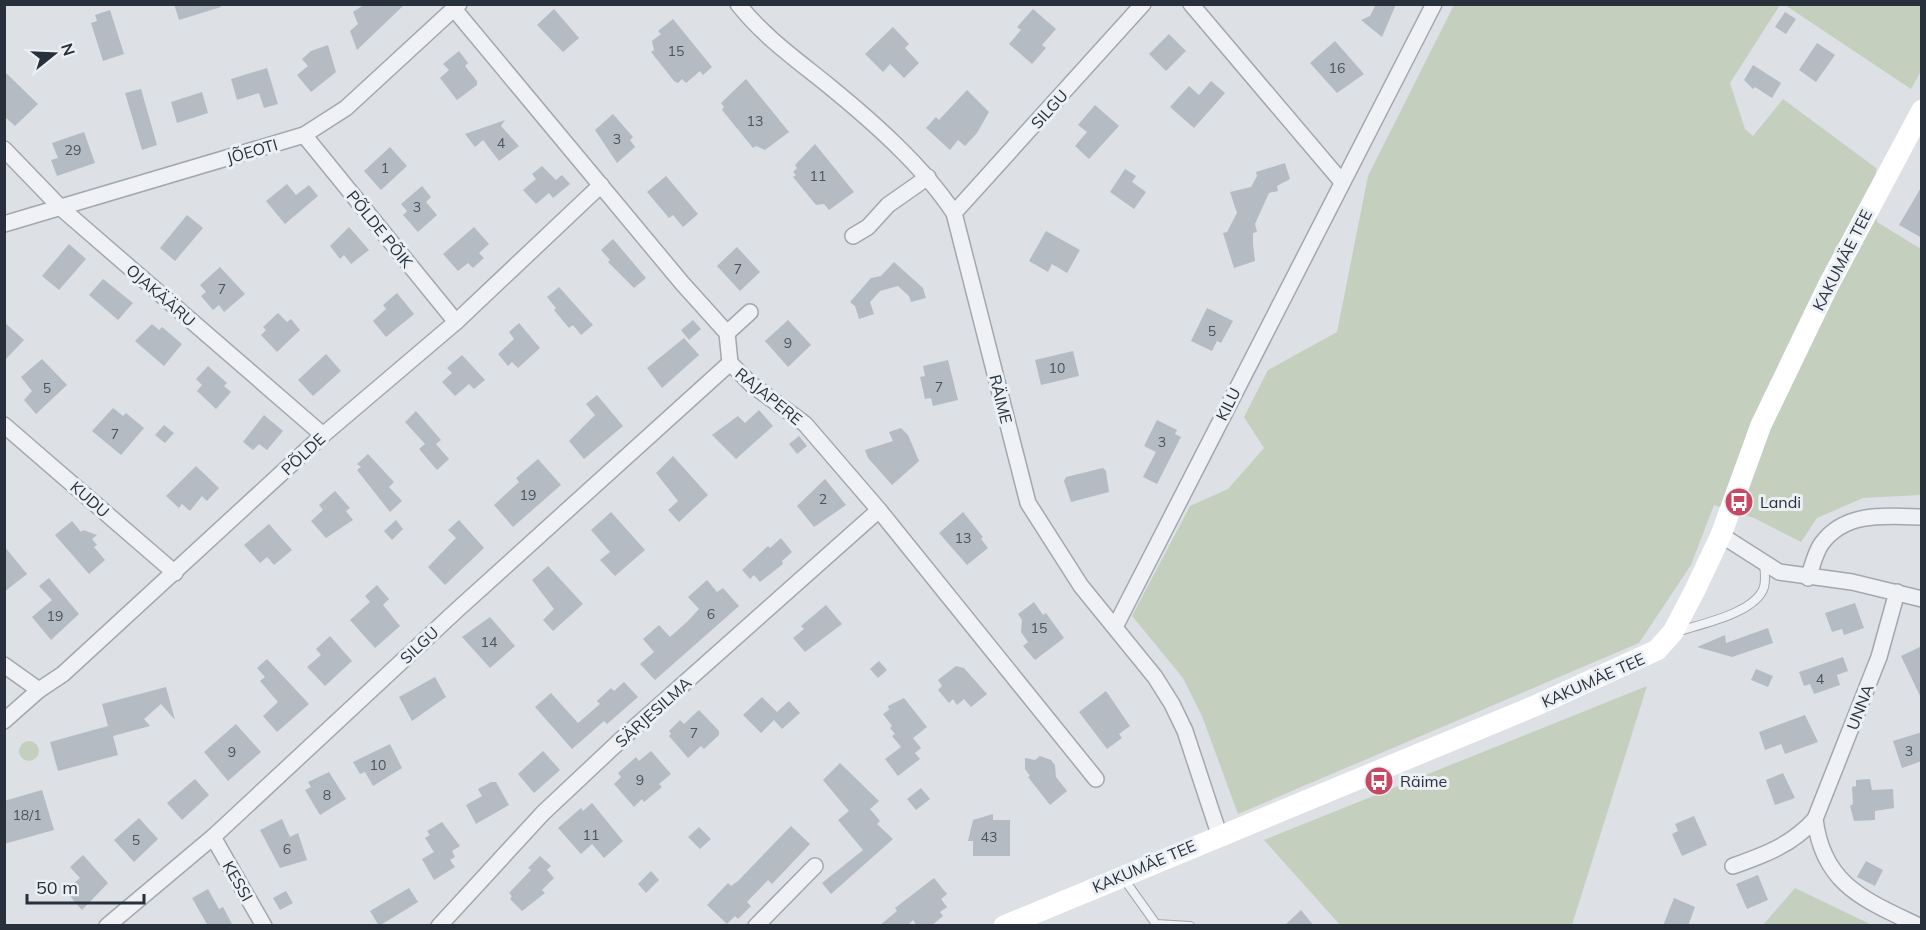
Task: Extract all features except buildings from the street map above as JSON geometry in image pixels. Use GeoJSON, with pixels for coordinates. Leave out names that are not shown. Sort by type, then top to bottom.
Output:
{"type":"FeatureCollection","features":[{"type":"Feature","properties":{"kind":"street","name":"RÄIME"},"geometry":{"type":"LineString","coordinates":[[738,4],[758,29],[831,87],[928,177],[954,213],[1028,503],[1081,586],[1155,677],[1172,704],[1185,731],[1219,834]]}},
{"type":"Feature","properties":{"kind":"street","name":"SILGU"},"geometry":{"type":"LineString","coordinates":[[954,213],[1143,4]]}},
{"type":"Feature","properties":{"kind":"street"},"geometry":{"type":"LineString","coordinates":[[1191,4],[1342,182]]}},
{"type":"Feature","properties":{"kind":"street","name":"KILU"},"geometry":{"type":"LineString","coordinates":[[1115,627],[1434,4]]}},
{"type":"Feature","properties":{"kind":"street"},"geometry":{"type":"LineString","coordinates":[[456,7],[601,185],[727,333],[750,312]]}},
{"type":"Feature","properties":{"kind":"street","name":"JÕEOTI"},"geometry":{"type":"LineString","coordinates":[[4,224],[304,135],[346,108],[456,7]]}},
{"type":"Feature","properties":{"kind":"street","name":"KAKUMÄE TEE"},"geometry":{"type":"LineString","coordinates":[[1004,926],[1121,875],[1632,663],[1657,650],[1673,632],[1721,535],[1761,425],[1828,286],[1922,110]]}},
{"type":"Feature","properties":{"kind":"street","name":"PÕLDE PÕIK"},"geometry":{"type":"LineString","coordinates":[[304,135],[456,322]]}},
{"type":"Feature","properties":{"kind":"street","name":"OJAKÄÄRU"},"geometry":{"type":"LineString","coordinates":[[4,148],[61,208],[323,435]]}},
{"type":"Feature","properties":{"kind":"street"},"geometry":{"type":"LineString","coordinates":[[853,236],[868,227],[888,205],[928,177]]}},
{"type":"Feature","properties":{"kind":"street","name":"PÕLDE"},"geometry":{"type":"LineString","coordinates":[[4,721],[39,690],[63,674],[323,435],[456,322],[601,185]]}},
{"type":"Feature","properties":{"kind":"street","name":"RAJAPERE"},"geometry":{"type":"LineString","coordinates":[[727,333],[730,363],[751,384],[804,424],[879,510],[1096,779]]}},
{"type":"Feature","properties":{"kind":"street","name":"SILGU"},"geometry":{"type":"LineString","coordinates":[[107,926],[213,837],[448,618],[730,363]]}},
{"type":"Feature","properties":{"kind":"street","name":"KUDU"},"geometry":{"type":"LineString","coordinates":[[4,425],[175,573]]}},
{"type":"Feature","properties":{"kind":"street","name":"SÄRJESILMA"},"geometry":{"type":"LineString","coordinates":[[439,926],[559,797],[879,510]]}},
{"type":"Feature","properties":{"kind":"street"},"geometry":{"type":"LineString","coordinates":[[1808,578],[1822,544],[1845,524],[1871,516],[1922,517]]}},
{"type":"Feature","properties":{"kind":"street"},"geometry":{"type":"LineString","coordinates":[[1721,535],[1779,572],[1808,578],[1852,582],[1922,599]]}},
{"type":"Feature","properties":{"kind":"street","name":"UNNA"},"geometry":{"type":"LineString","coordinates":[[1733,866],[1766,855],[1800,836],[1815,819],[1880,657],[1897,592]]}},
{"type":"Feature","properties":{"kind":"street"},"geometry":{"type":"LineString","coordinates":[[4,665],[39,690]]}},
{"type":"Feature","properties":{"kind":"street"},"geometry":{"type":"LineString","coordinates":[[1815,819],[1817,841],[1843,884],[1867,901],[1919,926]]}},
{"type":"Feature","properties":{"kind":"street","name":"KESSI"},"geometry":{"type":"LineString","coordinates":[[213,837],[264,926]]}},
{"type":"Feature","properties":{"kind":"street"},"geometry":{"type":"LineString","coordinates":[[756,926],[815,866]]}},
{"type":"Feature","properties":{"kind":"lane"},"geometry":{"type":"LineString","coordinates":[[1673,632],[1720,619],[1758,597],[1763,590],[1764,564]]}},
{"type":"Feature","properties":{"kind":"lane"},"geometry":{"type":"LineString","coordinates":[[1121,875],[1156,924],[1190,926]]}},
{"type":"Feature","properties":{"kind":"green space"},"geometry":{"type":"Polygon","coordinates":[[[1454,5],[1780,5],[1730,83],[1745,129],[1753,136],[1783,99],[1876,168],[1877,222],[1921,249],[1921,495],[1863,498],[1817,518],[1801,542],[1754,518],[1714,505],[1691,565],[1639,643],[1238,814],[1202,716],[1183,678],[1132,616],[1190,506],[1228,489],[1264,448],[1244,417],[1268,370],[1337,332],[1368,176],[1454,5]]]}},
{"type":"Feature","properties":{"kind":"green space"},"geometry":{"type":"Polygon","coordinates":[[[1785,5],[1921,5],[1921,71],[1911,89],[1785,5]]]}},
{"type":"Feature","properties":{"kind":"green space"},"geometry":{"type":"Polygon","coordinates":[[[1647,686],[1572,925],[1340,925],[1264,840],[1647,686]]]}},
{"type":"Feature","properties":{"kind":"green space"},"geometry":{"type":"Polygon","coordinates":[[[29,741],[36,744],[39,751],[36,758],[29,761],[22,758],[19,751],[22,744],[29,741]]]}},
{"type":"Feature","properties":{"kind":"green space"},"geometry":{"type":"Polygon","coordinates":[[[1795,888],[1872,925],[1763,925],[1795,888]]]}},
{"type":"Feature","properties":{"kind":"place","name":"Landi"},"geometry":{"type":"Point","coordinates":[1739,502]}},
{"type":"Feature","properties":{"kind":"place","name":"Räime"},"geometry":{"type":"Point","coordinates":[1379,781]}}]}
